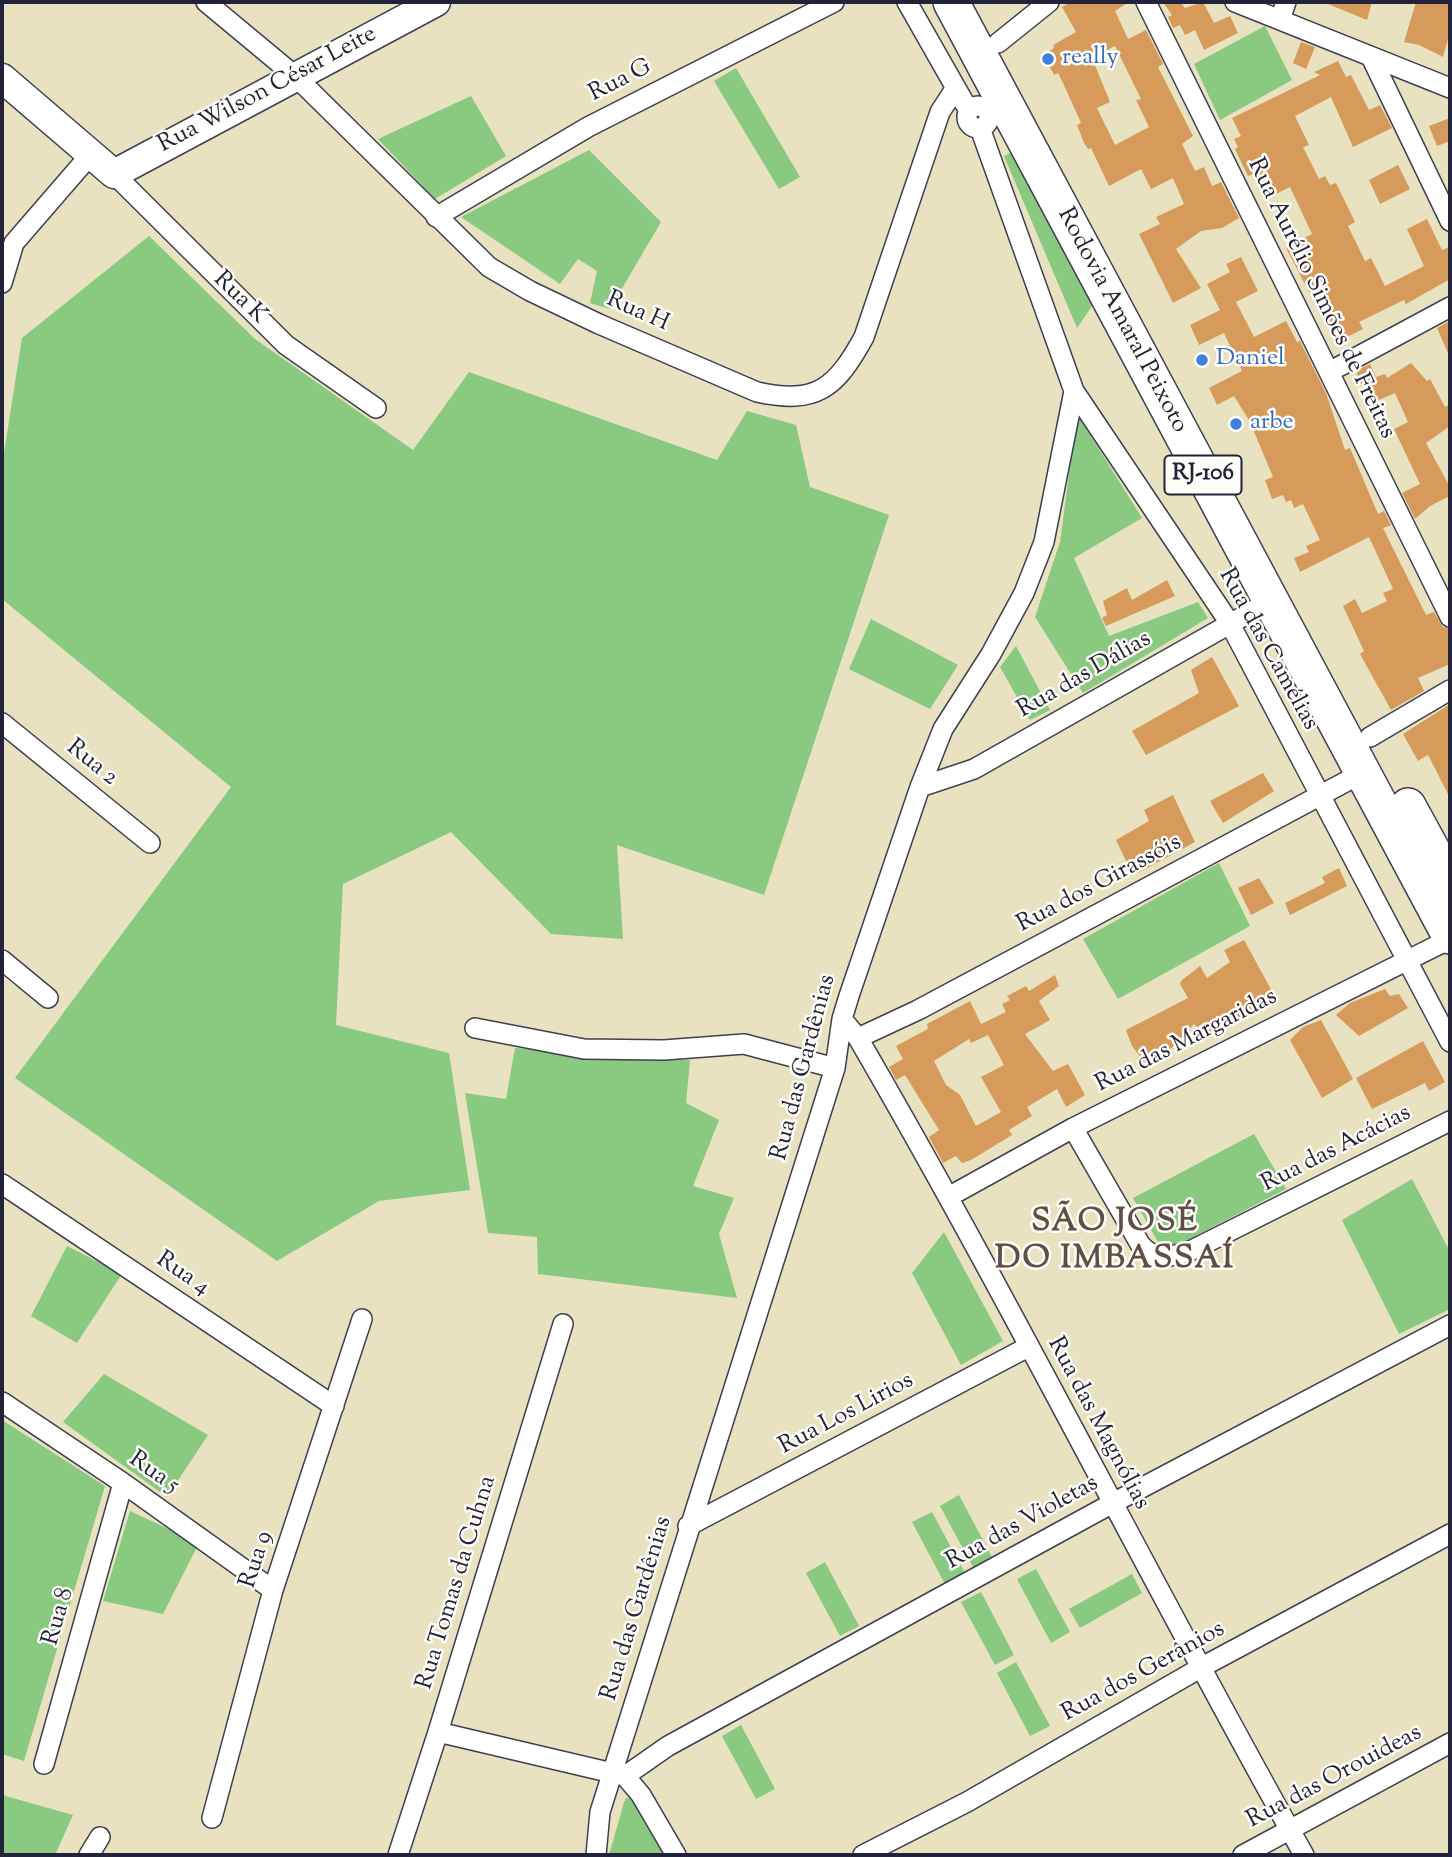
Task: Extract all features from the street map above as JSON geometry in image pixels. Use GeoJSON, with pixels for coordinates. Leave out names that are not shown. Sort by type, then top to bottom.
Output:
{"type":"FeatureCollection","features":[{"type":"Feature","properties":{"kind":"highway","name":"Rodovia Amaral Peixoto"},"geometry":{"type":"LineString","coordinates":[[951,2],[992,56],[1450,883]]}},
{"type":"Feature","properties":{"kind":"highway","name":"Rodovia Amaral Peixoto"},"geometry":{"type":"LineString","coordinates":[[976,2],[992,56],[1020,132],[1364,772],[1450,938]]}},
{"type":"Feature","properties":{"kind":"highway"},"geometry":{"type":"LineString","coordinates":[[992,56],[984,93],[973,112],[1020,132]]}},
{"type":"Feature","properties":{"kind":"street","name":"Rua H"},"geometry":{"type":"LineString","coordinates":[[206,2],[295,75],[489,267],[530,291],[757,392],[782,397],[804,396],[828,385],[846,370],[864,337],[940,112],[973,112]]}},
{"type":"Feature","properties":{"kind":"street","name":"Rua Wilson César Leite"},"geometry":{"type":"LineString","coordinates":[[103,164],[295,75],[436,2]]}},
{"type":"Feature","properties":{"kind":"street","name":"Rua G"},"geometry":{"type":"LineString","coordinates":[[436,217],[588,127],[834,2]]}},
{"type":"Feature","properties":{"kind":"street","name":"Rua das Camélias"},"geometry":{"type":"LineString","coordinates":[[907,2],[973,112],[1074,391],[1229,622],[1450,1042]]}},
{"type":"Feature","properties":{"kind":"street"},"geometry":{"type":"LineString","coordinates":[[992,56],[1049,2]]}},
{"type":"Feature","properties":{"kind":"street","name":"Rua Aurélio Simões de Freitas"},"geometry":{"type":"LineString","coordinates":[[1146,2],[1450,617]]}},
{"type":"Feature","properties":{"kind":"street"},"geometry":{"type":"LineString","coordinates":[[1235,2],[1283,11],[1372,59],[1450,86]]}},
{"type":"Feature","properties":{"kind":"street"},"geometry":{"type":"LineString","coordinates":[[1372,59],[1450,221]]}},
{"type":"Feature","properties":{"kind":"street","name":"Rua K"},"geometry":{"type":"LineString","coordinates":[[2,78],[103,164],[286,345],[376,408]]}},
{"type":"Feature","properties":{"kind":"street"},"geometry":{"type":"LineString","coordinates":[[2,283],[14,243],[103,164]]}},
{"type":"Feature","properties":{"kind":"street"},"geometry":{"type":"LineString","coordinates":[[1329,372],[1450,307]]}},
{"type":"Feature","properties":{"kind":"street","name":"Rua das Gardênias"},"geometry":{"type":"LineString","coordinates":[[596,1855],[600,1812],[618,1775],[688,1526],[835,1068],[842,1019],[920,787],[943,729],[991,653],[1024,593],[1044,542],[1074,391]]}},
{"type":"Feature","properties":{"kind":"street","name":"Rua das Dálias"},"geometry":{"type":"LineString","coordinates":[[920,787],[974,769],[1272,600]]}},
{"type":"Feature","properties":{"kind":"street"},"geometry":{"type":"LineString","coordinates":[[1370,737],[1450,690]]}},
{"type":"Feature","properties":{"kind":"street","name":"Rua 2"},"geometry":{"type":"LineString","coordinates":[[2,723],[150,843]]}},
{"type":"Feature","properties":{"kind":"street","name":"Rua dos Girassóis"},"geometry":{"type":"LineString","coordinates":[[858,1038],[918,1010],[1364,772]]}},
{"type":"Feature","properties":{"kind":"street","name":"Rua das Margaridas"},"geometry":{"type":"LineString","coordinates":[[950,1196],[1073,1128],[1450,938]]}},
{"type":"Feature","properties":{"kind":"street"},"geometry":{"type":"LineString","coordinates":[[2,960],[48,998]]}},
{"type":"Feature","properties":{"kind":"street","name":"Rua das Magnólias"},"geometry":{"type":"LineString","coordinates":[[842,1019],[858,1038],[950,1196],[1111,1504],[1304,1855]]}},
{"type":"Feature","properties":{"kind":"street"},"geometry":{"type":"LineString","coordinates":[[475,1028],[584,1049],[664,1050],[744,1044],[835,1068]]}},
{"type":"Feature","properties":{"kind":"street","name":"Rua das Acácias"},"geometry":{"type":"LineString","coordinates":[[1073,1128],[1140,1244],[1154,1256],[1165,1258],[1191,1251],[1450,1121]]}},
{"type":"Feature","properties":{"kind":"street","name":"Rua 4"},"geometry":{"type":"LineString","coordinates":[[2,1184],[334,1406]]}},
{"type":"Feature","properties":{"kind":"street","name":"Rua 9"},"geometry":{"type":"LineString","coordinates":[[212,1818],[274,1590],[362,1319]]}},
{"type":"Feature","properties":{"kind":"street","name":"Rua Tomas da Cuhna"},"geometry":{"type":"LineString","coordinates":[[398,1855],[439,1732],[563,1324]]}},
{"type":"Feature","properties":{"kind":"street","name":"Rua das Violetas"},"geometry":{"type":"LineString","coordinates":[[618,1775],[1111,1504],[1450,1325]]}},
{"type":"Feature","properties":{"kind":"street","name":"Rua Los Lirios"},"geometry":{"type":"LineString","coordinates":[[688,1526],[1028,1347]]}},
{"type":"Feature","properties":{"kind":"street","name":"Rua 5"},"geometry":{"type":"LineString","coordinates":[[2,1402],[274,1590]]}},
{"type":"Feature","properties":{"kind":"street","name":"Rua 8"},"geometry":{"type":"LineString","coordinates":[[44,1765],[122,1483]]}},
{"type":"Feature","properties":{"kind":"street","name":"Rua dos Gerânios"},"geometry":{"type":"LineString","coordinates":[[863,1855],[967,1802],[1202,1667],[1450,1534]]}},
{"type":"Feature","properties":{"kind":"street"},"geometry":{"type":"LineString","coordinates":[[439,1732],[618,1775],[641,1795],[676,1855]]}},
{"type":"Feature","properties":{"kind":"street","name":"Rua das Orouideas"},"geometry":{"type":"LineString","coordinates":[[1243,1855],[1450,1743]]}},
{"type":"Feature","properties":{"kind":"street"},"geometry":{"type":"LineString","coordinates":[[89,1855],[100,1837]]}},
{"type":"Feature","properties":{"kind":"green space"},"geometry":{"type":"Polygon","coordinates":[[[1265,26],[1292,80],[1220,120],[1194,64],[1265,26]]]}},
{"type":"Feature","properties":{"kind":"green space"},"geometry":{"type":"Polygon","coordinates":[[[736,68],[800,177],[779,189],[714,81],[736,68]]]}},
{"type":"Feature","properties":{"kind":"green space"},"geometry":{"type":"Polygon","coordinates":[[[471,96],[506,156],[435,199],[378,139],[471,96]]]}},
{"type":"Feature","properties":{"kind":"green space"},"geometry":{"type":"Polygon","coordinates":[[[589,150],[661,222],[610,309],[590,303],[597,271],[578,259],[560,284],[461,217],[589,150]]]}},
{"type":"Feature","properties":{"kind":"green space"},"geometry":{"type":"Polygon","coordinates":[[[1014,151],[1094,303],[1077,328],[1004,156],[1014,151]]]}},
{"type":"Feature","properties":{"kind":"green space"},"geometry":{"type":"Polygon","coordinates":[[[149,236],[255,339],[413,450],[469,372],[717,460],[747,411],[796,425],[810,487],[889,515],[764,895],[617,845],[623,939],[551,934],[451,832],[343,884],[336,1025],[449,1053],[470,1190],[379,1201],[277,1261],[15,1078],[231,787],[2,599],[2,466],[22,338],[149,236]]]}},
{"type":"Feature","properties":{"kind":"green space"},"geometry":{"type":"Polygon","coordinates":[[[1077,414],[1142,518],[1074,558],[1109,636],[1198,602],[1208,618],[1083,693],[1035,617],[1060,542],[1077,414]]]}},
{"type":"Feature","properties":{"kind":"green space"},"geometry":{"type":"Polygon","coordinates":[[[871,619],[958,665],[930,709],[849,669],[871,619]]]}},
{"type":"Feature","properties":{"kind":"green space"},"geometry":{"type":"Polygon","coordinates":[[[1016,646],[1050,710],[1030,720],[1000,667],[1016,646]]]}},
{"type":"Feature","properties":{"kind":"green space"},"geometry":{"type":"Polygon","coordinates":[[[1219,863],[1250,926],[1118,999],[1083,939],[1219,863]]]}},
{"type":"Feature","properties":{"kind":"green space"},"geometry":{"type":"Polygon","coordinates":[[[515,1048],[690,1060],[686,1103],[719,1120],[693,1186],[734,1198],[719,1234],[737,1298],[538,1274],[537,1237],[488,1233],[465,1093],[506,1099],[515,1048]]]}},
{"type":"Feature","properties":{"kind":"green space"},"geometry":{"type":"Polygon","coordinates":[[[1254,1134],[1286,1189],[1176,1246],[1158,1242],[1133,1198],[1254,1134]]]}},
{"type":"Feature","properties":{"kind":"green space"},"geometry":{"type":"Polygon","coordinates":[[[1412,1179],[1450,1248],[1450,1309],[1399,1334],[1342,1220],[1412,1179]]]}},
{"type":"Feature","properties":{"kind":"green space"},"geometry":{"type":"Polygon","coordinates":[[[944,1232],[1003,1341],[961,1365],[912,1273],[944,1232]]]}},
{"type":"Feature","properties":{"kind":"green space"},"geometry":{"type":"Polygon","coordinates":[[[67,1246],[122,1274],[77,1343],[31,1316],[67,1246]]]}},
{"type":"Feature","properties":{"kind":"green space"},"geometry":{"type":"Polygon","coordinates":[[[104,1374],[208,1435],[167,1497],[63,1422],[104,1374]]]}},
{"type":"Feature","properties":{"kind":"green space"},"geometry":{"type":"Polygon","coordinates":[[[2,1420],[105,1486],[24,1761],[2,1754],[2,1420]]]}},
{"type":"Feature","properties":{"kind":"green space"},"geometry":{"type":"Polygon","coordinates":[[[959,1495],[993,1559],[974,1569],[940,1506],[959,1495]]]}},
{"type":"Feature","properties":{"kind":"green space"},"geometry":{"type":"Polygon","coordinates":[[[130,1511],[199,1543],[163,1614],[103,1601],[130,1511]]]}},
{"type":"Feature","properties":{"kind":"green space"},"geometry":{"type":"Polygon","coordinates":[[[932,1512],[966,1575],[946,1586],[912,1522],[932,1512]]]}},
{"type":"Feature","properties":{"kind":"green space"},"geometry":{"type":"Polygon","coordinates":[[[825,1562],[859,1626],[840,1636],[806,1573],[825,1562]]]}},
{"type":"Feature","properties":{"kind":"green space"},"geometry":{"type":"Polygon","coordinates":[[[1036,1569],[1070,1632],[1051,1643],[1017,1579],[1036,1569]]]}},
{"type":"Feature","properties":{"kind":"green space"},"geometry":{"type":"Polygon","coordinates":[[[1132,1574],[1142,1593],[1080,1628],[1069,1609],[1132,1574]]]}},
{"type":"Feature","properties":{"kind":"green space"},"geometry":{"type":"Polygon","coordinates":[[[981,1592],[1014,1655],[995,1665],[961,1602],[981,1592]]]}},
{"type":"Feature","properties":{"kind":"green space"},"geometry":{"type":"Polygon","coordinates":[[[1016,1662],[1050,1726],[1030,1736],[997,1673],[1016,1662]]]}},
{"type":"Feature","properties":{"kind":"green space"},"geometry":{"type":"Polygon","coordinates":[[[741,1725],[775,1789],[756,1799],[722,1736],[741,1725]]]}},
{"type":"Feature","properties":{"kind":"green space"},"geometry":{"type":"Polygon","coordinates":[[[2,1795],[73,1815],[55,1855],[2,1855],[2,1795]]]}},
{"type":"Feature","properties":{"kind":"green space"},"geometry":{"type":"Polygon","coordinates":[[[635,1795],[670,1855],[609,1855],[625,1799],[635,1795]]]}},
{"type":"Feature","properties":{"kind":"building"},"geometry":{"type":"Polygon","coordinates":[[[1070,2],[1129,2],[1115,11],[1128,39],[1146,30],[1163,64],[1158,67],[1193,136],[1182,144],[1195,171],[1204,167],[1212,186],[1221,182],[1239,218],[1222,228],[1201,231],[1176,249],[1201,288],[1173,303],[1139,234],[1160,224],[1156,217],[1184,204],[1173,178],[1151,189],[1141,169],[1109,186],[1091,148],[1088,149],[1084,143],[1077,125],[1081,123],[1058,73],[1054,75],[1043,55],[1054,48],[1053,45],[1076,32],[1062,7],[1070,2]],[[1115,46],[1092,58],[1110,102],[1097,108],[1115,145],[1149,127],[1136,100],[1141,99],[1115,46]]]}},
{"type":"Feature","properties":{"kind":"building"},"geometry":{"type":"Polygon","coordinates":[[[1163,2],[1180,2],[1185,8],[1203,2],[1214,23],[1230,16],[1238,33],[1204,50],[1195,30],[1185,35],[1180,25],[1173,28],[1168,17],[1172,15],[1163,2]]]}},
{"type":"Feature","properties":{"kind":"building"},"geometry":{"type":"Polygon","coordinates":[[[1323,2],[1372,2],[1367,20],[1323,2]]]}},
{"type":"Feature","properties":{"kind":"building"},"geometry":{"type":"Polygon","coordinates":[[[1416,2],[1450,2],[1450,32],[1443,57],[1419,45],[1404,42],[1416,2]]]}},
{"type":"Feature","properties":{"kind":"building"},"geometry":{"type":"Polygon","coordinates":[[[1301,42],[1315,47],[1306,69],[1293,63],[1301,42]]]}},
{"type":"Feature","properties":{"kind":"building"},"geometry":{"type":"Polygon","coordinates":[[[1338,61],[1346,77],[1351,75],[1369,110],[1380,105],[1392,128],[1353,147],[1331,97],[1295,116],[1309,145],[1303,147],[1319,179],[1325,176],[1330,185],[1336,183],[1355,222],[1348,226],[1365,261],[1371,258],[1385,286],[1424,266],[1407,229],[1427,219],[1442,250],[1450,247],[1450,279],[1406,304],[1404,300],[1359,322],[1363,329],[1339,341],[1314,290],[1309,292],[1286,248],[1312,234],[1290,187],[1266,199],[1253,174],[1248,176],[1235,149],[1238,147],[1234,139],[1241,136],[1232,118],[1320,75],[1314,72],[1338,61]]]}},
{"type":"Feature","properties":{"kind":"building"},"geometry":{"type":"Polygon","coordinates":[[[1450,118],[1450,141],[1437,146],[1429,126],[1450,118]]]}},
{"type":"Feature","properties":{"kind":"building"},"geometry":{"type":"Polygon","coordinates":[[[1398,165],[1410,189],[1380,204],[1369,180],[1398,165]]]}},
{"type":"Feature","properties":{"kind":"building"},"geometry":{"type":"Polygon","coordinates":[[[1241,257],[1258,291],[1236,302],[1254,337],[1286,321],[1297,342],[1300,341],[1326,393],[1345,450],[1350,448],[1378,514],[1384,511],[1391,525],[1383,528],[1426,615],[1434,612],[1443,627],[1450,629],[1450,664],[1418,678],[1424,691],[1391,710],[1360,654],[1364,651],[1343,606],[1355,599],[1362,613],[1387,601],[1383,593],[1393,589],[1369,537],[1300,572],[1294,558],[1309,552],[1306,546],[1320,540],[1303,504],[1294,508],[1291,500],[1286,502],[1283,495],[1272,499],[1265,480],[1273,477],[1250,422],[1234,396],[1217,405],[1209,388],[1242,371],[1224,333],[1199,345],[1190,325],[1220,310],[1207,284],[1230,272],[1226,264],[1241,257]]]}},
{"type":"Feature","properties":{"kind":"building"},"geometry":{"type":"Polygon","coordinates":[[[1450,321],[1450,358],[1437,328],[1450,321]]]}},
{"type":"Feature","properties":{"kind":"building"},"geometry":{"type":"Polygon","coordinates":[[[1411,363],[1427,381],[1430,379],[1445,407],[1450,404],[1450,426],[1426,443],[1450,487],[1450,496],[1430,506],[1415,519],[1402,493],[1420,484],[1394,429],[1408,422],[1395,393],[1370,404],[1356,371],[1370,364],[1376,377],[1385,374],[1387,378],[1411,363]]]}},
{"type":"Feature","properties":{"kind":"building"},"geometry":{"type":"Polygon","coordinates":[[[1167,580],[1175,596],[1106,626],[1102,618],[1107,615],[1103,601],[1127,588],[1132,600],[1167,580]]]}},
{"type":"Feature","properties":{"kind":"building"},"geometry":{"type":"Polygon","coordinates":[[[1212,657],[1239,706],[1146,755],[1132,731],[1199,693],[1191,670],[1212,657]]]}},
{"type":"Feature","properties":{"kind":"building"},"geometry":{"type":"Polygon","coordinates":[[[1450,704],[1450,798],[1428,755],[1418,761],[1403,734],[1450,704]]]}},
{"type":"Feature","properties":{"kind":"building"},"geometry":{"type":"Polygon","coordinates":[[[1263,773],[1274,791],[1223,823],[1210,801],[1263,773]]]}},
{"type":"Feature","properties":{"kind":"building"},"geometry":{"type":"Polygon","coordinates":[[[1173,795],[1195,842],[1138,873],[1128,865],[1116,840],[1149,821],[1144,810],[1173,795]]]}},
{"type":"Feature","properties":{"kind":"building"},"geometry":{"type":"Polygon","coordinates":[[[1339,868],[1347,886],[1290,915],[1285,903],[1325,883],[1322,877],[1339,868]]]}},
{"type":"Feature","properties":{"kind":"building"},"geometry":{"type":"Polygon","coordinates":[[[1259,878],[1274,903],[1251,915],[1238,888],[1259,878]]]}},
{"type":"Feature","properties":{"kind":"building"},"geometry":{"type":"Polygon","coordinates":[[[1244,940],[1273,993],[1252,1005],[1255,1009],[1240,1020],[1211,1034],[1205,1022],[1197,1027],[1194,1024],[1164,1056],[1146,1064],[1132,1046],[1126,1030],[1188,998],[1180,984],[1182,980],[1200,966],[1207,978],[1230,962],[1224,950],[1244,940]]]}},
{"type":"Feature","properties":{"kind":"building"},"geometry":{"type":"Polygon","coordinates":[[[1055,975],[1059,986],[1039,1001],[1050,1020],[1025,1034],[1053,1071],[1068,1064],[1085,1095],[1066,1107],[1057,1089],[1027,1107],[1032,1116],[1009,1130],[1012,1135],[971,1160],[962,1163],[956,1156],[943,1163],[929,1137],[939,1130],[905,1075],[896,1080],[889,1067],[903,1059],[896,1046],[928,1029],[927,1024],[970,1001],[981,1024],[1006,1012],[1002,1004],[1010,1000],[1007,996],[1026,986],[1029,991],[1055,975]],[[988,1035],[971,1043],[969,1039],[934,1061],[946,1085],[960,1095],[976,1126],[1001,1112],[981,1077],[1004,1065],[988,1035]]]}},
{"type":"Feature","properties":{"kind":"building"},"geometry":{"type":"Polygon","coordinates":[[[1385,989],[1390,996],[1399,994],[1408,1008],[1359,1036],[1336,1015],[1350,1003],[1385,989]]]}},
{"type":"Feature","properties":{"kind":"building"},"geometry":{"type":"Polygon","coordinates":[[[1321,1020],[1353,1079],[1322,1098],[1290,1040],[1303,1027],[1321,1020]]]}},
{"type":"Feature","properties":{"kind":"building"},"geometry":{"type":"Polygon","coordinates":[[[1423,1041],[1445,1082],[1429,1091],[1425,1083],[1372,1109],[1356,1078],[1423,1041]]]}},
{"type":"Feature","properties":{"kind":"place","name":"really"},"geometry":{"type":"Point","coordinates":[1048,59]}},
{"type":"Feature","properties":{"kind":"place","name":"Daniel"},"geometry":{"type":"Point","coordinates":[1202,360]}},
{"type":"Feature","properties":{"kind":"place","name":"arbe"},"geometry":{"type":"Point","coordinates":[1236,424]}},
{"type":"Feature","properties":{"kind":"district","name":"SÃO JOSÉ DO IMBASSAÍ"},"geometry":{"type":"Point","coordinates":[1115,1244]}}]}
